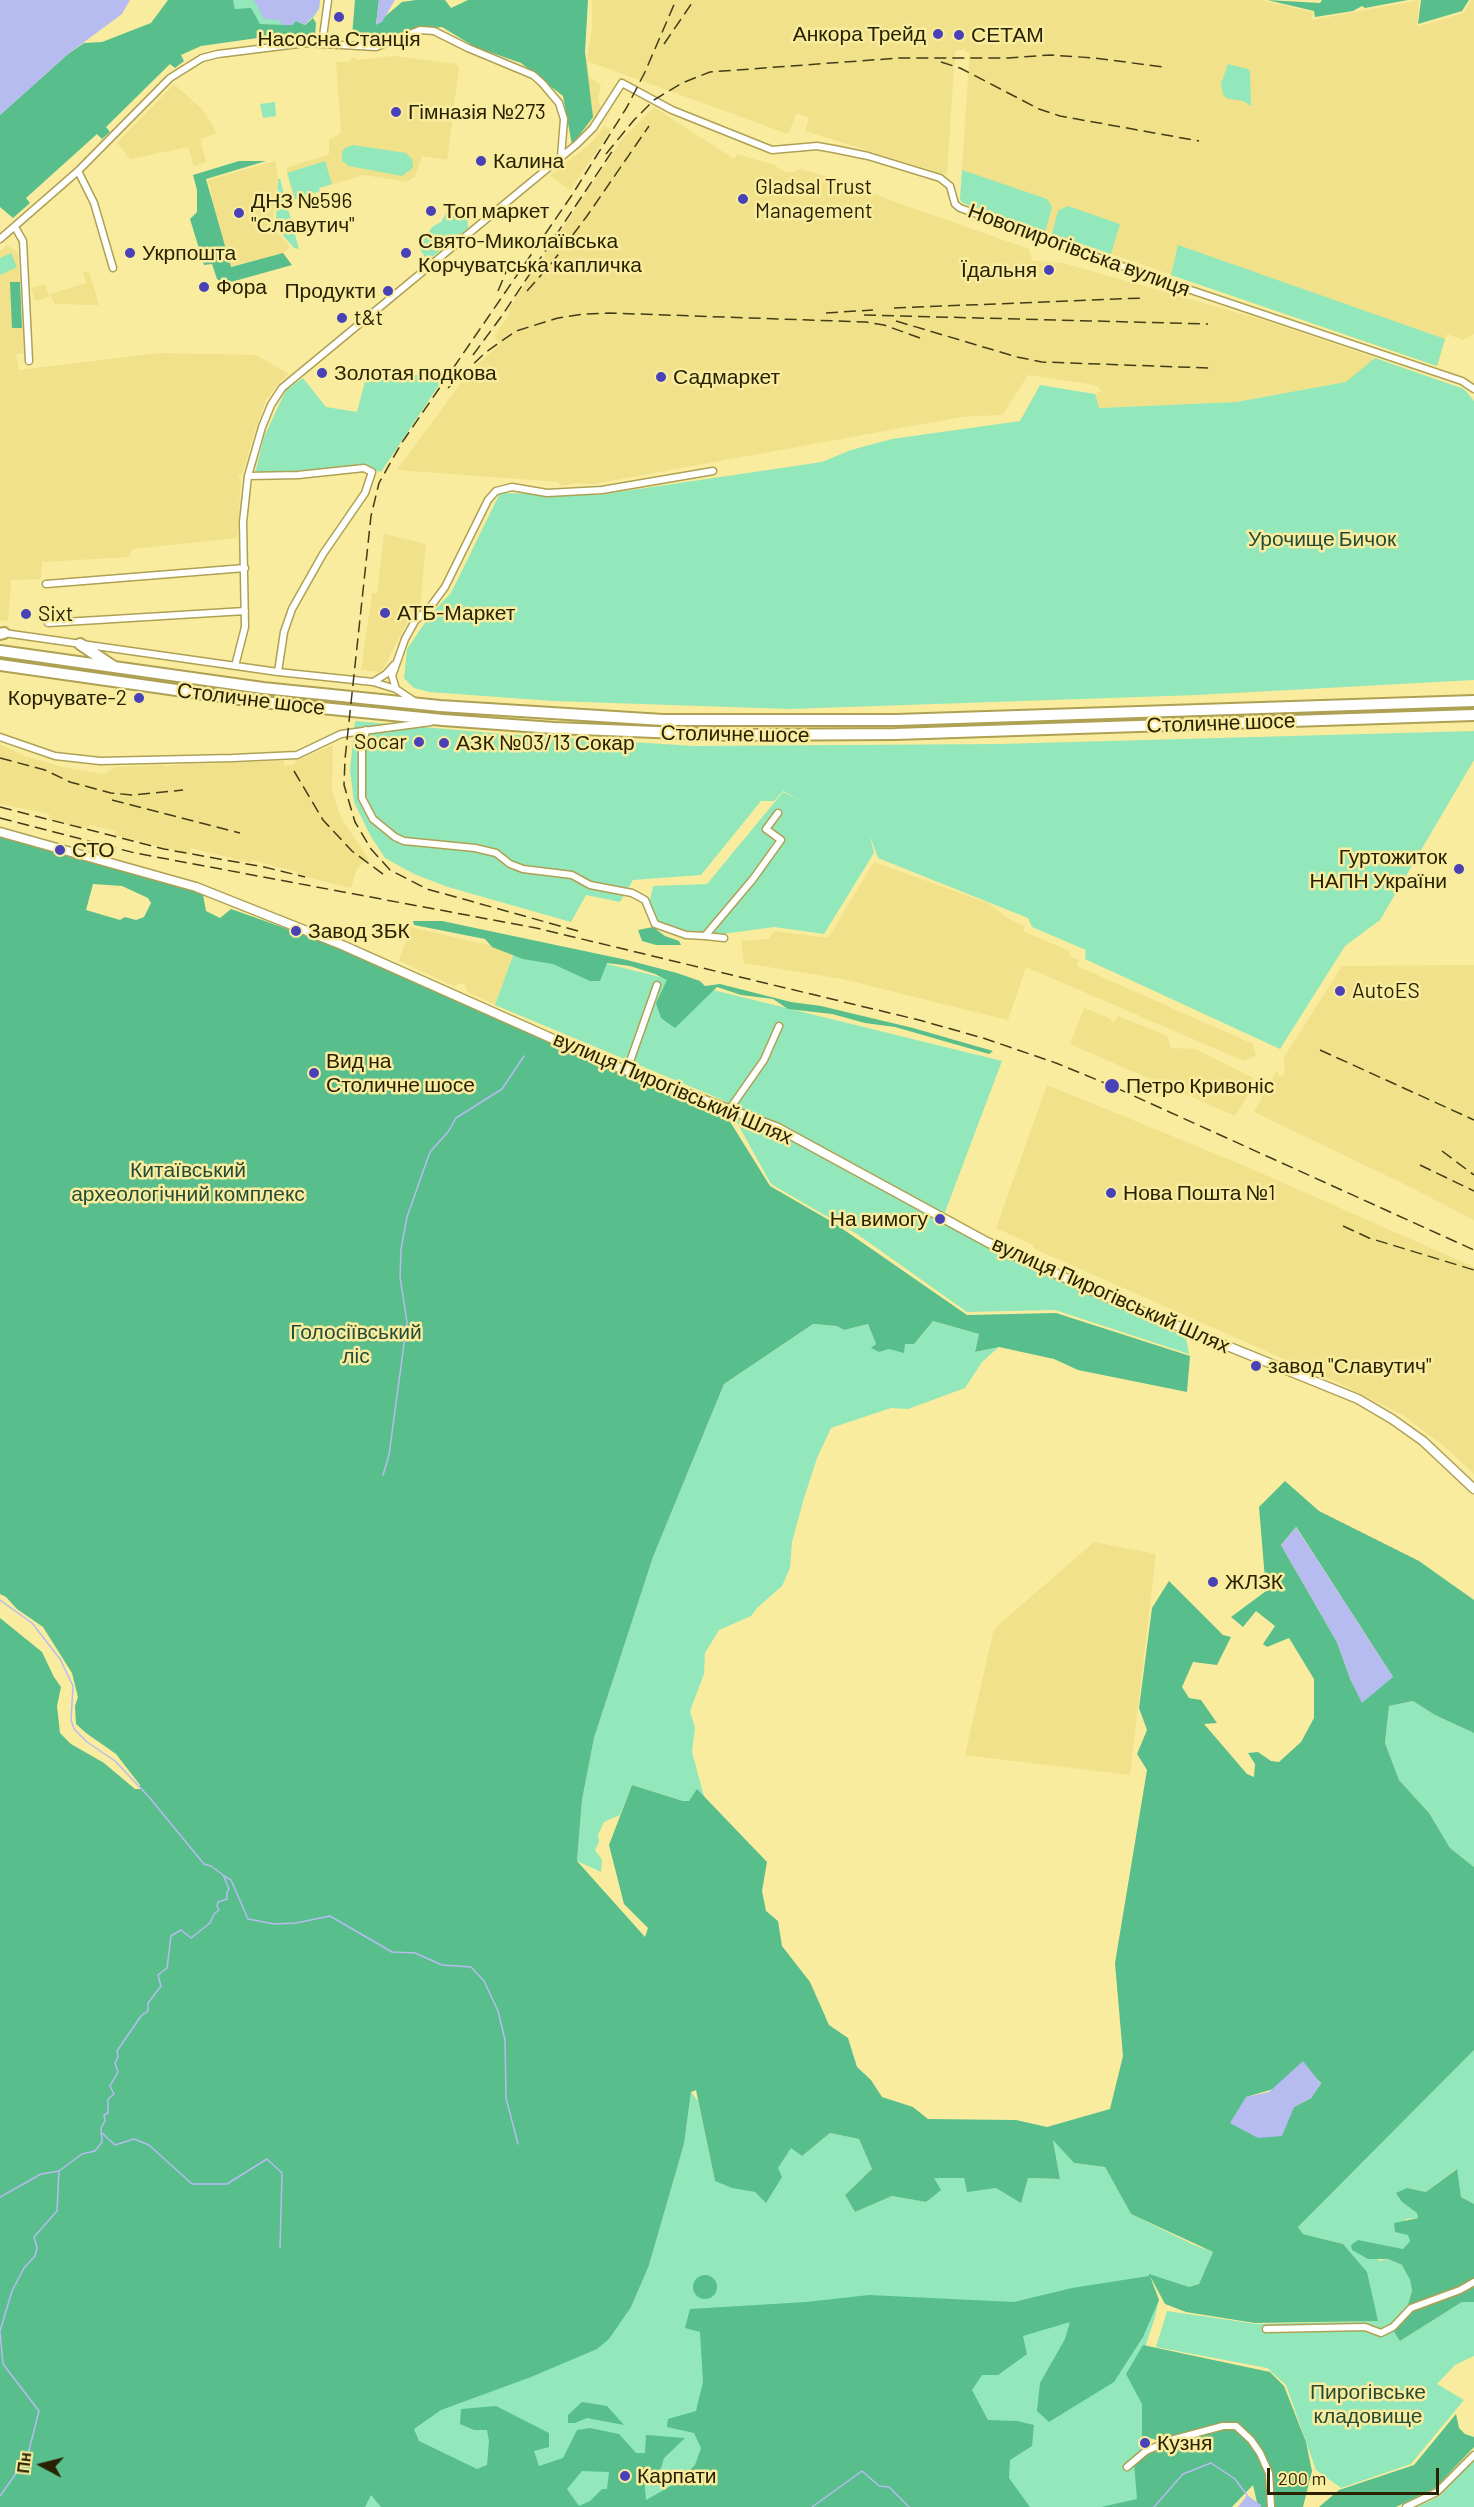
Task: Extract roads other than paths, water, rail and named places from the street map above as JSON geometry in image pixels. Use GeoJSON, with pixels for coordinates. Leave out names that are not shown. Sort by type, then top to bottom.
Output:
{"type":"FeatureCollection","features":[{"type":"Feature","properties":{"kind":"highway"},"geometry":{"type":"LineString","coordinates":[[80,644],[117,668]]}},
{"type":"Feature","properties":{"kind":"highway","name":"Столичне шосе"},"geometry":{"type":"LineString","coordinates":[[0,651],[263,688],[555,715],[652,719],[807,722],[1474,701]]}},
{"type":"Feature","properties":{"kind":"highway","name":"Столичне шосе"},"geometry":{"type":"LineString","coordinates":[[0,665],[261,702],[443,720],[554,728],[784,735],[906,734],[1474,714]]}},
{"type":"Feature","properties":{"kind":"street"},"geometry":{"type":"LineString","coordinates":[[322,44],[328,0]]}},
{"type":"Feature","properties":{"kind":"street"},"geometry":{"type":"LineString","coordinates":[[0,239],[78,171],[170,78],[202,58],[218,54],[322,44],[350,47],[376,46],[428,29],[532,75],[542,82],[559,103],[564,119],[560,158]]}},
{"type":"Feature","properties":{"kind":"street","name":"Новопирогівська вулиця"},"geometry":{"type":"LineString","coordinates":[[235,666],[244,638],[243,522],[248,476],[271,405],[289,379],[593,129],[622,83],[672,110],[772,150],[817,146],[868,156],[940,178],[950,186],[955,204],[960,208],[1158,279],[1462,381],[1474,389]]}},
{"type":"Feature","properties":{"kind":"street"},"geometry":{"type":"LineString","coordinates":[[78,171],[94,203],[113,268]]}},
{"type":"Feature","properties":{"kind":"street"},"geometry":{"type":"LineString","coordinates":[[15,226],[23,241],[29,361]]}},
{"type":"Feature","properties":{"kind":"street"},"geometry":{"type":"LineString","coordinates":[[248,476],[298,475],[364,468],[372,472],[373,477],[365,493],[323,554],[292,609],[284,632],[278,672]]}},
{"type":"Feature","properties":{"kind":"street"},"geometry":{"type":"LineString","coordinates":[[396,689],[392,676],[395,665],[415,621],[431,606],[445,587],[488,500],[496,490],[512,487],[547,493],[602,490],[713,471]]}},
{"type":"Feature","properties":{"kind":"street"},"geometry":{"type":"LineString","coordinates":[[46,584],[244,568]]}},
{"type":"Feature","properties":{"kind":"street"},"geometry":{"type":"LineString","coordinates":[[48,623],[245,611]]}},
{"type":"Feature","properties":{"kind":"street"},"geometry":{"type":"LineString","coordinates":[[1,633],[278,672],[373,682],[396,689],[418,704]]}},
{"type":"Feature","properties":{"kind":"street"},"geometry":{"type":"LineString","coordinates":[[373,682],[395,665]]}},
{"type":"Feature","properties":{"kind":"street"},"geometry":{"type":"LineString","coordinates":[[0,737],[62,757],[100,761],[297,755],[332,736],[443,720]]}},
{"type":"Feature","properties":{"kind":"street"},"geometry":{"type":"LineString","coordinates":[[366,730],[362,749],[362,798],[373,819],[395,837],[404,841],[475,848],[496,853],[522,869],[572,875],[590,885],[632,893],[645,900],[655,924],[686,935],[724,938]]}},
{"type":"Feature","properties":{"kind":"street"},"geometry":{"type":"LineString","coordinates":[[705,936],[753,879],[781,840],[766,829],[778,813]]}},
{"type":"Feature","properties":{"kind":"street","name":"вулиця Пирогівський Шлях"},"geometry":{"type":"LineString","coordinates":[[0,831],[196,887],[342,945],[627,1070],[778,1128],[987,1242],[1109,1298],[1358,1399],[1423,1441],[1474,1489]]}},
{"type":"Feature","properties":{"kind":"street"},"geometry":{"type":"LineString","coordinates":[[627,1070],[657,985]]}},
{"type":"Feature","properties":{"kind":"street"},"geometry":{"type":"LineString","coordinates":[[729,1110],[764,1060],[779,1026]]}},
{"type":"Feature","properties":{"kind":"street"},"geometry":{"type":"LineString","coordinates":[[1266,2329],[1365,2327],[1381,2333],[1393,2327],[1412,2308],[1460,2290],[1474,2282]]}},
{"type":"Feature","properties":{"kind":"street"},"geometry":{"type":"LineString","coordinates":[[1127,2467],[1146,2451],[1171,2440],[1223,2426],[1236,2426],[1251,2440],[1269,2473],[1271,2507]]}},
{"type":"Feature","properties":{"kind":"street"},"geometry":{"type":"LineString","coordinates":[[1406,2507],[1437,2492],[1474,2455]]}},
{"type":"Feature","properties":{"kind":"water"},"geometry":{"type":"Polygon","coordinates":[[[0,0],[130,0],[122,14],[68,54],[0,115],[0,0]]]}},
{"type":"Feature","properties":{"kind":"water"},"geometry":{"type":"Polygon","coordinates":[[[254,0],[320,0],[319,9],[305,25],[296,21],[292,25],[282,25],[279,20],[264,19],[254,0]]]}},
{"type":"Feature","properties":{"kind":"water"},"geometry":{"type":"Polygon","coordinates":[[[379,0],[395,0],[382,22],[376,25],[379,0]]]}},
{"type":"Feature","properties":{"kind":"water"},"geometry":{"type":"Polygon","coordinates":[[[1296,1527],[1393,1677],[1362,1703],[1351,1681],[1337,1642],[1281,1545],[1296,1527]]]}},
{"type":"Feature","properties":{"kind":"water"},"geometry":{"type":"Polygon","coordinates":[[[1303,2061],[1321,2084],[1311,2098],[1294,2107],[1282,2136],[1258,2138],[1230,2123],[1246,2097],[1269,2092],[1303,2061]]]}},
{"type":"Feature","properties":{"kind":"water"},"geometry":{"type":"Polygon","coordinates":[[[1247,2495],[1261,2505],[1261,2507],[1238,2507],[1247,2495]]]}},
{"type":"Feature","properties":{"kind":"waterway"},"geometry":{"type":"LineString","coordinates":[[383,1475],[389,1455],[407,1322],[400,1277],[401,1249],[407,1217],[430,1152],[448,1132],[456,1118],[502,1089],[524,1056]]}},
{"type":"Feature","properties":{"kind":"waterway"},"geometry":{"type":"LineString","coordinates":[[0,1600],[32,1623],[60,1659],[73,1686],[71,1720],[74,1729],[87,1742],[115,1761],[149,1797],[204,1864],[223,1875],[229,1889],[227,1899],[218,1902],[219,1910],[214,1914],[210,1923],[191,1938],[181,1930],[171,1936],[167,1968],[158,1975],[161,1986],[148,2003],[148,2011],[141,2016],[117,2051],[118,2057],[115,2063],[118,2072],[110,2086],[114,2094],[108,2099],[108,2113],[104,2115],[105,2121],[101,2128],[102,2142],[95,2151],[82,2154],[59,2171],[41,2174],[0,2197]]}},
{"type":"Feature","properties":{"kind":"waterway"},"geometry":{"type":"LineString","coordinates":[[224,1876],[231,1880],[248,1919],[274,1924],[296,1923],[330,1916],[392,1952],[415,1953],[442,1965],[471,1967],[484,1981],[498,2011],[505,2040],[506,2098],[518,2144]]}},
{"type":"Feature","properties":{"kind":"waterway"},"geometry":{"type":"LineString","coordinates":[[102,2133],[115,2145],[134,2139],[149,2145],[192,2184],[227,2184],[267,2159],[282,2173],[280,2248]]}},
{"type":"Feature","properties":{"kind":"waterway"},"geometry":{"type":"LineString","coordinates":[[0,2331],[12,2291],[24,2268],[35,2256],[37,2248],[34,2237],[57,2211],[59,2171]]}},
{"type":"Feature","properties":{"kind":"waterway"},"geometry":{"type":"LineString","coordinates":[[0,2332],[3,2364],[39,2411],[27,2458],[0,2496]]}},
{"type":"Feature","properties":{"kind":"waterway"},"geometry":{"type":"LineString","coordinates":[[1154,2507],[1183,2474],[1211,2463],[1235,2479],[1247,2495]]}},
{"type":"Feature","properties":{"kind":"waterway"},"geometry":{"type":"LineString","coordinates":[[812,2507],[862,2471],[879,2486],[889,2487],[909,2507]]}},
{"type":"Feature","properties":{"kind":"railway"},"geometry":{"type":"LineString","coordinates":[[578,931],[427,889],[390,870],[371,849],[355,822],[344,785],[345,759],[371,516],[379,483],[401,444],[572,195],[627,107],[676,0]]}},
{"type":"Feature","properties":{"kind":"railway"},"geometry":{"type":"LineString","coordinates":[[664,44],[694,0]]}},
{"type":"Feature","properties":{"kind":"railway"},"geometry":{"type":"LineString","coordinates":[[606,154],[654,100],[682,83],[710,72],[899,58],[1008,58],[1050,55],[1163,67]]}},
{"type":"Feature","properties":{"kind":"railway"},"geometry":{"type":"LineString","coordinates":[[941,62],[960,68],[1039,109],[1060,116],[1199,141]]}},
{"type":"Feature","properties":{"kind":"railway"},"geometry":{"type":"LineString","coordinates":[[527,291],[551,264],[587,216],[649,126]]}},
{"type":"Feature","properties":{"kind":"railway"},"geometry":{"type":"LineString","coordinates":[[473,355],[613,150]]}},
{"type":"Feature","properties":{"kind":"railway"},"geometry":{"type":"LineString","coordinates":[[498,291],[511,260]]}},
{"type":"Feature","properties":{"kind":"railway"},"geometry":{"type":"LineString","coordinates":[[894,308],[1143,298]]}},
{"type":"Feature","properties":{"kind":"railway"},"geometry":{"type":"LineString","coordinates":[[826,313],[873,310]]}},
{"type":"Feature","properties":{"kind":"railway"},"geometry":{"type":"LineString","coordinates":[[448,388],[486,352],[516,331],[558,318],[584,314],[866,322],[884,325],[920,338]]}},
{"type":"Feature","properties":{"kind":"railway"},"geometry":{"type":"LineString","coordinates":[[864,315],[1208,324]]}},
{"type":"Feature","properties":{"kind":"railway"},"geometry":{"type":"LineString","coordinates":[[896,321],[1017,357],[1042,362],[1209,368]]}},
{"type":"Feature","properties":{"kind":"railway"},"geometry":{"type":"LineString","coordinates":[[0,758],[45,770],[70,782],[111,793],[132,795],[183,790]]}},
{"type":"Feature","properties":{"kind":"railway"},"geometry":{"type":"LineString","coordinates":[[294,771],[323,820],[352,851],[387,877]]}},
{"type":"Feature","properties":{"kind":"railway"},"geometry":{"type":"LineString","coordinates":[[112,800],[240,833]]}},
{"type":"Feature","properties":{"kind":"railway"},"geometry":{"type":"LineString","coordinates":[[0,807],[164,849],[264,867],[305,877]]}},
{"type":"Feature","properties":{"kind":"railway"},"geometry":{"type":"LineString","coordinates":[[0,818],[135,853],[536,928],[919,1020],[983,1038],[1056,1063],[1112,1086],[1474,1250]]}},
{"type":"Feature","properties":{"kind":"railway"},"geometry":{"type":"LineString","coordinates":[[1320,1050],[1474,1120]]}},
{"type":"Feature","properties":{"kind":"railway"},"geometry":{"type":"LineString","coordinates":[[1442,1151],[1474,1175]]}},
{"type":"Feature","properties":{"kind":"railway"},"geometry":{"type":"LineString","coordinates":[[1420,1165],[1474,1191]]}},
{"type":"Feature","properties":{"kind":"railway"},"geometry":{"type":"LineString","coordinates":[[1343,1226],[1369,1238],[1474,1270]]}},
{"type":"Feature","properties":{"kind":"place","name":"Насосна Станція"},"geometry":{"type":"Point","coordinates":[339,17]}},
{"type":"Feature","properties":{"kind":"place","name":"Анкора Трейд"},"geometry":{"type":"Point","coordinates":[938,34]}},
{"type":"Feature","properties":{"kind":"place","name":"СЕТАМ"},"geometry":{"type":"Point","coordinates":[959,35]}},
{"type":"Feature","properties":{"kind":"place","name":"Гімназія №273"},"geometry":{"type":"Point","coordinates":[396,112]}},
{"type":"Feature","properties":{"kind":"place","name":"Калина"},"geometry":{"type":"Point","coordinates":[481,161]}},
{"type":"Feature","properties":{"kind":"place","name":"Gladsal Trust Management"},"geometry":{"type":"Point","coordinates":[743,199]}},
{"type":"Feature","properties":{"kind":"place","name":"Топ маркет"},"geometry":{"type":"Point","coordinates":[431,211]}},
{"type":"Feature","properties":{"kind":"place","name":"ДНЗ №596 \"Славутич\""},"geometry":{"type":"Point","coordinates":[239,213]}},
{"type":"Feature","properties":{"kind":"place","name":"Укрпошта"},"geometry":{"type":"Point","coordinates":[130,253]}},
{"type":"Feature","properties":{"kind":"place","name":"Свято-Миколаївська Корчуватська капличка"},"geometry":{"type":"Point","coordinates":[406,253]}},
{"type":"Feature","properties":{"kind":"place","name":"Їдальня"},"geometry":{"type":"Point","coordinates":[1049,270]}},
{"type":"Feature","properties":{"kind":"place","name":"Фора"},"geometry":{"type":"Point","coordinates":[204,287]}},
{"type":"Feature","properties":{"kind":"place","name":"Продукти"},"geometry":{"type":"Point","coordinates":[388,291]}},
{"type":"Feature","properties":{"kind":"place","name":"t&t"},"geometry":{"type":"Point","coordinates":[342,318]}},
{"type":"Feature","properties":{"kind":"place","name":"Золотая подкова"},"geometry":{"type":"Point","coordinates":[322,373]}},
{"type":"Feature","properties":{"kind":"place","name":"Садмаркет"},"geometry":{"type":"Point","coordinates":[661,377]}},
{"type":"Feature","properties":{"kind":"place","name":"АТБ-Маркет"},"geometry":{"type":"Point","coordinates":[385,613]}},
{"type":"Feature","properties":{"kind":"place","name":"Sixt"},"geometry":{"type":"Point","coordinates":[26,614]}},
{"type":"Feature","properties":{"kind":"place","name":"Корчувате-2"},"geometry":{"type":"Point","coordinates":[139,698]}},
{"type":"Feature","properties":{"kind":"place","name":"Socar"},"geometry":{"type":"Point","coordinates":[419,742]}},
{"type":"Feature","properties":{"kind":"place","name":"АЗК №03/13 Сокар"},"geometry":{"type":"Point","coordinates":[444,743]}},
{"type":"Feature","properties":{"kind":"place","name":"СТО"},"geometry":{"type":"Point","coordinates":[60,850]}},
{"type":"Feature","properties":{"kind":"place","name":"Гуртожиток НАПН України"},"geometry":{"type":"Point","coordinates":[1459,869]}},
{"type":"Feature","properties":{"kind":"place","name":"Завод ЗБК"},"geometry":{"type":"Point","coordinates":[296,931]}},
{"type":"Feature","properties":{"kind":"place","name":"AutoES"},"geometry":{"type":"Point","coordinates":[1340,991]}},
{"type":"Feature","properties":{"kind":"place","name":"Вид на Столичне шосе"},"geometry":{"type":"Point","coordinates":[314,1073]}},
{"type":"Feature","properties":{"kind":"place","name":"Петро Кривоніс"},"geometry":{"type":"Point","coordinates":[1112,1086]}},
{"type":"Feature","properties":{"kind":"place","name":"Нова Пошта №1"},"geometry":{"type":"Point","coordinates":[1111,1193]}},
{"type":"Feature","properties":{"kind":"place","name":"На вимогу"},"geometry":{"type":"Point","coordinates":[940,1219]}},
{"type":"Feature","properties":{"kind":"place","name":"завод \"Славутич\""},"geometry":{"type":"Point","coordinates":[1256,1366]}},
{"type":"Feature","properties":{"kind":"place","name":"ЖЛЗК"},"geometry":{"type":"Point","coordinates":[1213,1582]}},
{"type":"Feature","properties":{"kind":"place","name":"Кузня"},"geometry":{"type":"Point","coordinates":[1145,2443]}},
{"type":"Feature","properties":{"kind":"place","name":"Карпати"},"geometry":{"type":"Point","coordinates":[625,2476]}},
{"type":"Feature","properties":{"kind":"park label","name":"Урочище Бичок"},"geometry":{"type":"Point","coordinates":[1322,539]}},
{"type":"Feature","properties":{"kind":"park label","name":"Китаївський археологічний комплекс"},"geometry":{"type":"Point","coordinates":[188,1182]}},
{"type":"Feature","properties":{"kind":"park label","name":"Голосіївський ліс"},"geometry":{"type":"Point","coordinates":[356,1344]}},
{"type":"Feature","properties":{"kind":"park label","name":"Пирогівське кладовище"},"geometry":{"type":"Point","coordinates":[1368,2404]}}]}
